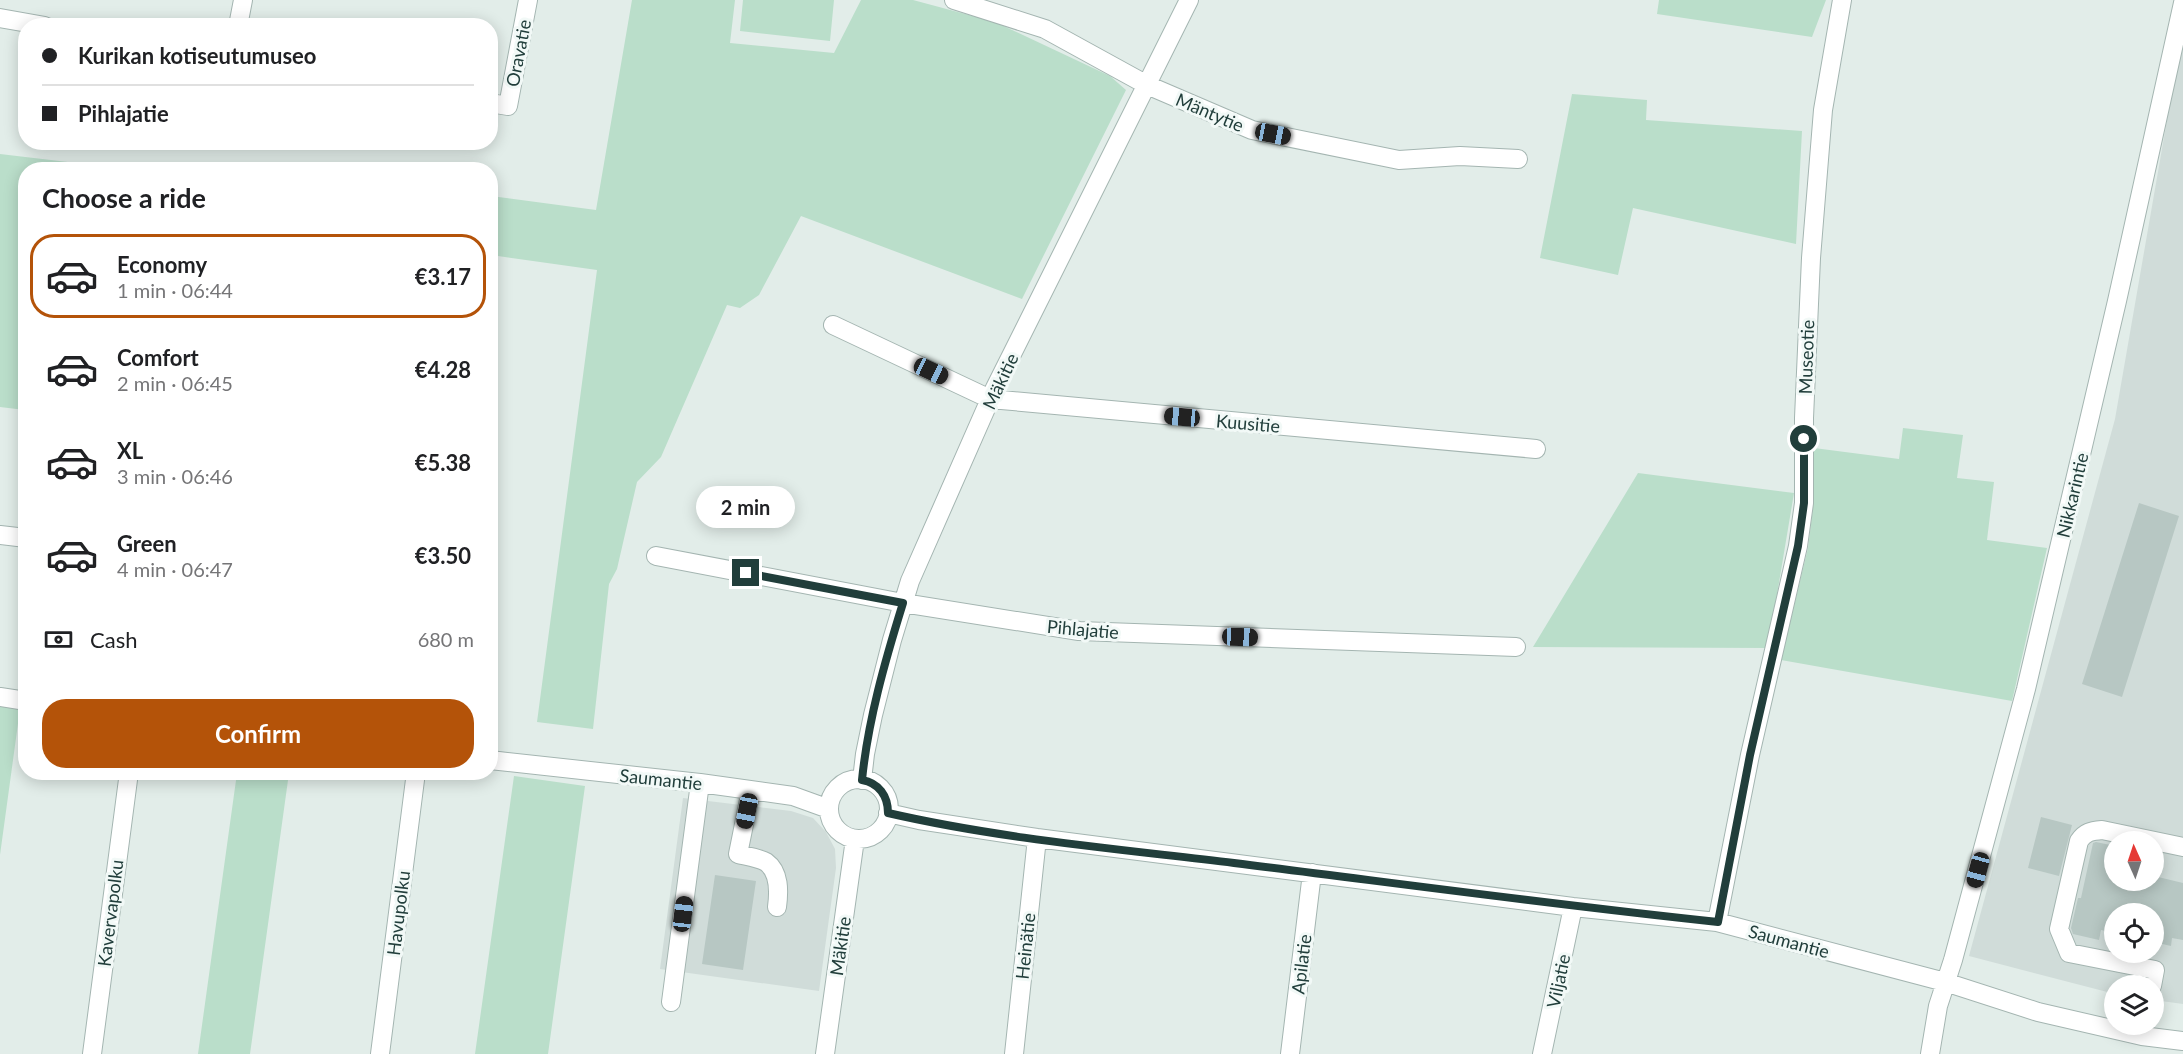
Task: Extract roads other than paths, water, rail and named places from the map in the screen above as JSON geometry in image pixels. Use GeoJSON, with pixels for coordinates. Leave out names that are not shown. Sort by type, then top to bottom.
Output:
{"type":"FeatureCollection","features":[{"type":"Feature","properties":{"kind":"street"},"geometry":{"type":"LineString","coordinates":[[240,18],[243,0]]}},
{"type":"Feature","properties":{"kind":"street","name":"Oravatie"},"geometry":{"type":"LineString","coordinates":[[499,105],[528,0]]}},
{"type":"Feature","properties":{"kind":"street","name":"Mäntytie"},"geometry":{"type":"LineString","coordinates":[[954,0],[1046,29],[1147,85],[1252,130],[1399,159],[1460,156],[1518,159]]}},
{"type":"Feature","properties":{"kind":"street","name":"Mäkitie"},"geometry":{"type":"LineString","coordinates":[[862,780],[873,715],[910,581],[990,399],[1189,0]]}},
{"type":"Feature","properties":{"kind":"street","name":"Museotie"},"geometry":{"type":"LineString","coordinates":[[1718,922],[1753,744],[1798,546],[1804,503],[1804,418],[1809,290],[1823,110],[1842,0]]}},
{"type":"Feature","properties":{"kind":"street","name":"Nikkarintie"},"geometry":{"type":"LineString","coordinates":[[1930,1054],[1938,1006],[1956,948],[2026,689],[2117,301],[2183,3]]}},
{"type":"Feature","properties":{"kind":"street"},"geometry":{"type":"LineString","coordinates":[[0,18],[18,21]]}},
{"type":"Feature","properties":{"kind":"street","name":"Kuusitie"},"geometry":{"type":"LineString","coordinates":[[833,325],[990,399],[1536,449]]}},
{"type":"Feature","properties":{"kind":"street"},"geometry":{"type":"LineString","coordinates":[[0,535],[18,537]]}},
{"type":"Feature","properties":{"kind":"street","name":"Pihlajatie"},"geometry":{"type":"LineString","coordinates":[[656,556],[903,603],[1080,631],[1516,647]]}},
{"type":"Feature","properties":{"kind":"street"},"geometry":{"type":"LineString","coordinates":[[0,697],[18,700]]}},
{"type":"Feature","properties":{"kind":"street","name":"Saumantie"},"geometry":{"type":"LineString","coordinates":[[498,761],[700,783],[793,796],[829,809]]}},
{"type":"Feature","properties":{"kind":"street","name":"Kavervapolku"},"geometry":{"type":"LineString","coordinates":[[92,1054],[128,780]]}},
{"type":"Feature","properties":{"kind":"street","name":"Havupolku"},"geometry":{"type":"LineString","coordinates":[[380,1054],[415,780]]}},
{"type":"Feature","properties":{"kind":"street"},"geometry":{"type":"LineString","coordinates":[[862,780],[873,783],[882,791],[887,801],[888,813],[877,833],[855,839],[835,828],[829,809],[831,798],[840,786],[850,781],[862,780]]}},
{"type":"Feature","properties":{"kind":"street"},"geometry":{"type":"LineString","coordinates":[[671,1002],[700,783]]}},
{"type":"Feature","properties":{"kind":"street"},"geometry":{"type":"LineString","coordinates":[[751,790],[738,854],[766,862],[773,870],[779,891],[777,907]]}},
{"type":"Feature","properties":{"kind":"street","name":"Saumantie"},"geometry":{"type":"LineString","coordinates":[[888,813],[1037,838],[1573,907],[1718,922],[1945,982],[2038,1012],[2104,1023]]}},
{"type":"Feature","properties":{"kind":"street"},"geometry":{"type":"LineString","coordinates":[[2154,975],[2155,970],[2069,953],[2059,929],[2079,841],[2084,834],[2102,830],[2183,848]]}},
{"type":"Feature","properties":{"kind":"street","name":"Heinätie"},"geometry":{"type":"LineString","coordinates":[[1014,1054],[1037,838]]}},
{"type":"Feature","properties":{"kind":"street","name":"Mäkitie"},"geometry":{"type":"LineString","coordinates":[[825,1054],[855,839]]}},
{"type":"Feature","properties":{"kind":"street","name":"Apilatie"},"geometry":{"type":"LineString","coordinates":[[1290,1054],[1312,873]]}},
{"type":"Feature","properties":{"kind":"street","name":"Viljatie"},"geometry":{"type":"LineString","coordinates":[[1542,1054],[1573,907]]}},
{"type":"Feature","properties":{"kind":"street","name":"Saumantie"},"geometry":{"type":"LineString","coordinates":[[2162,1035],[2183,1041]]}}]}
